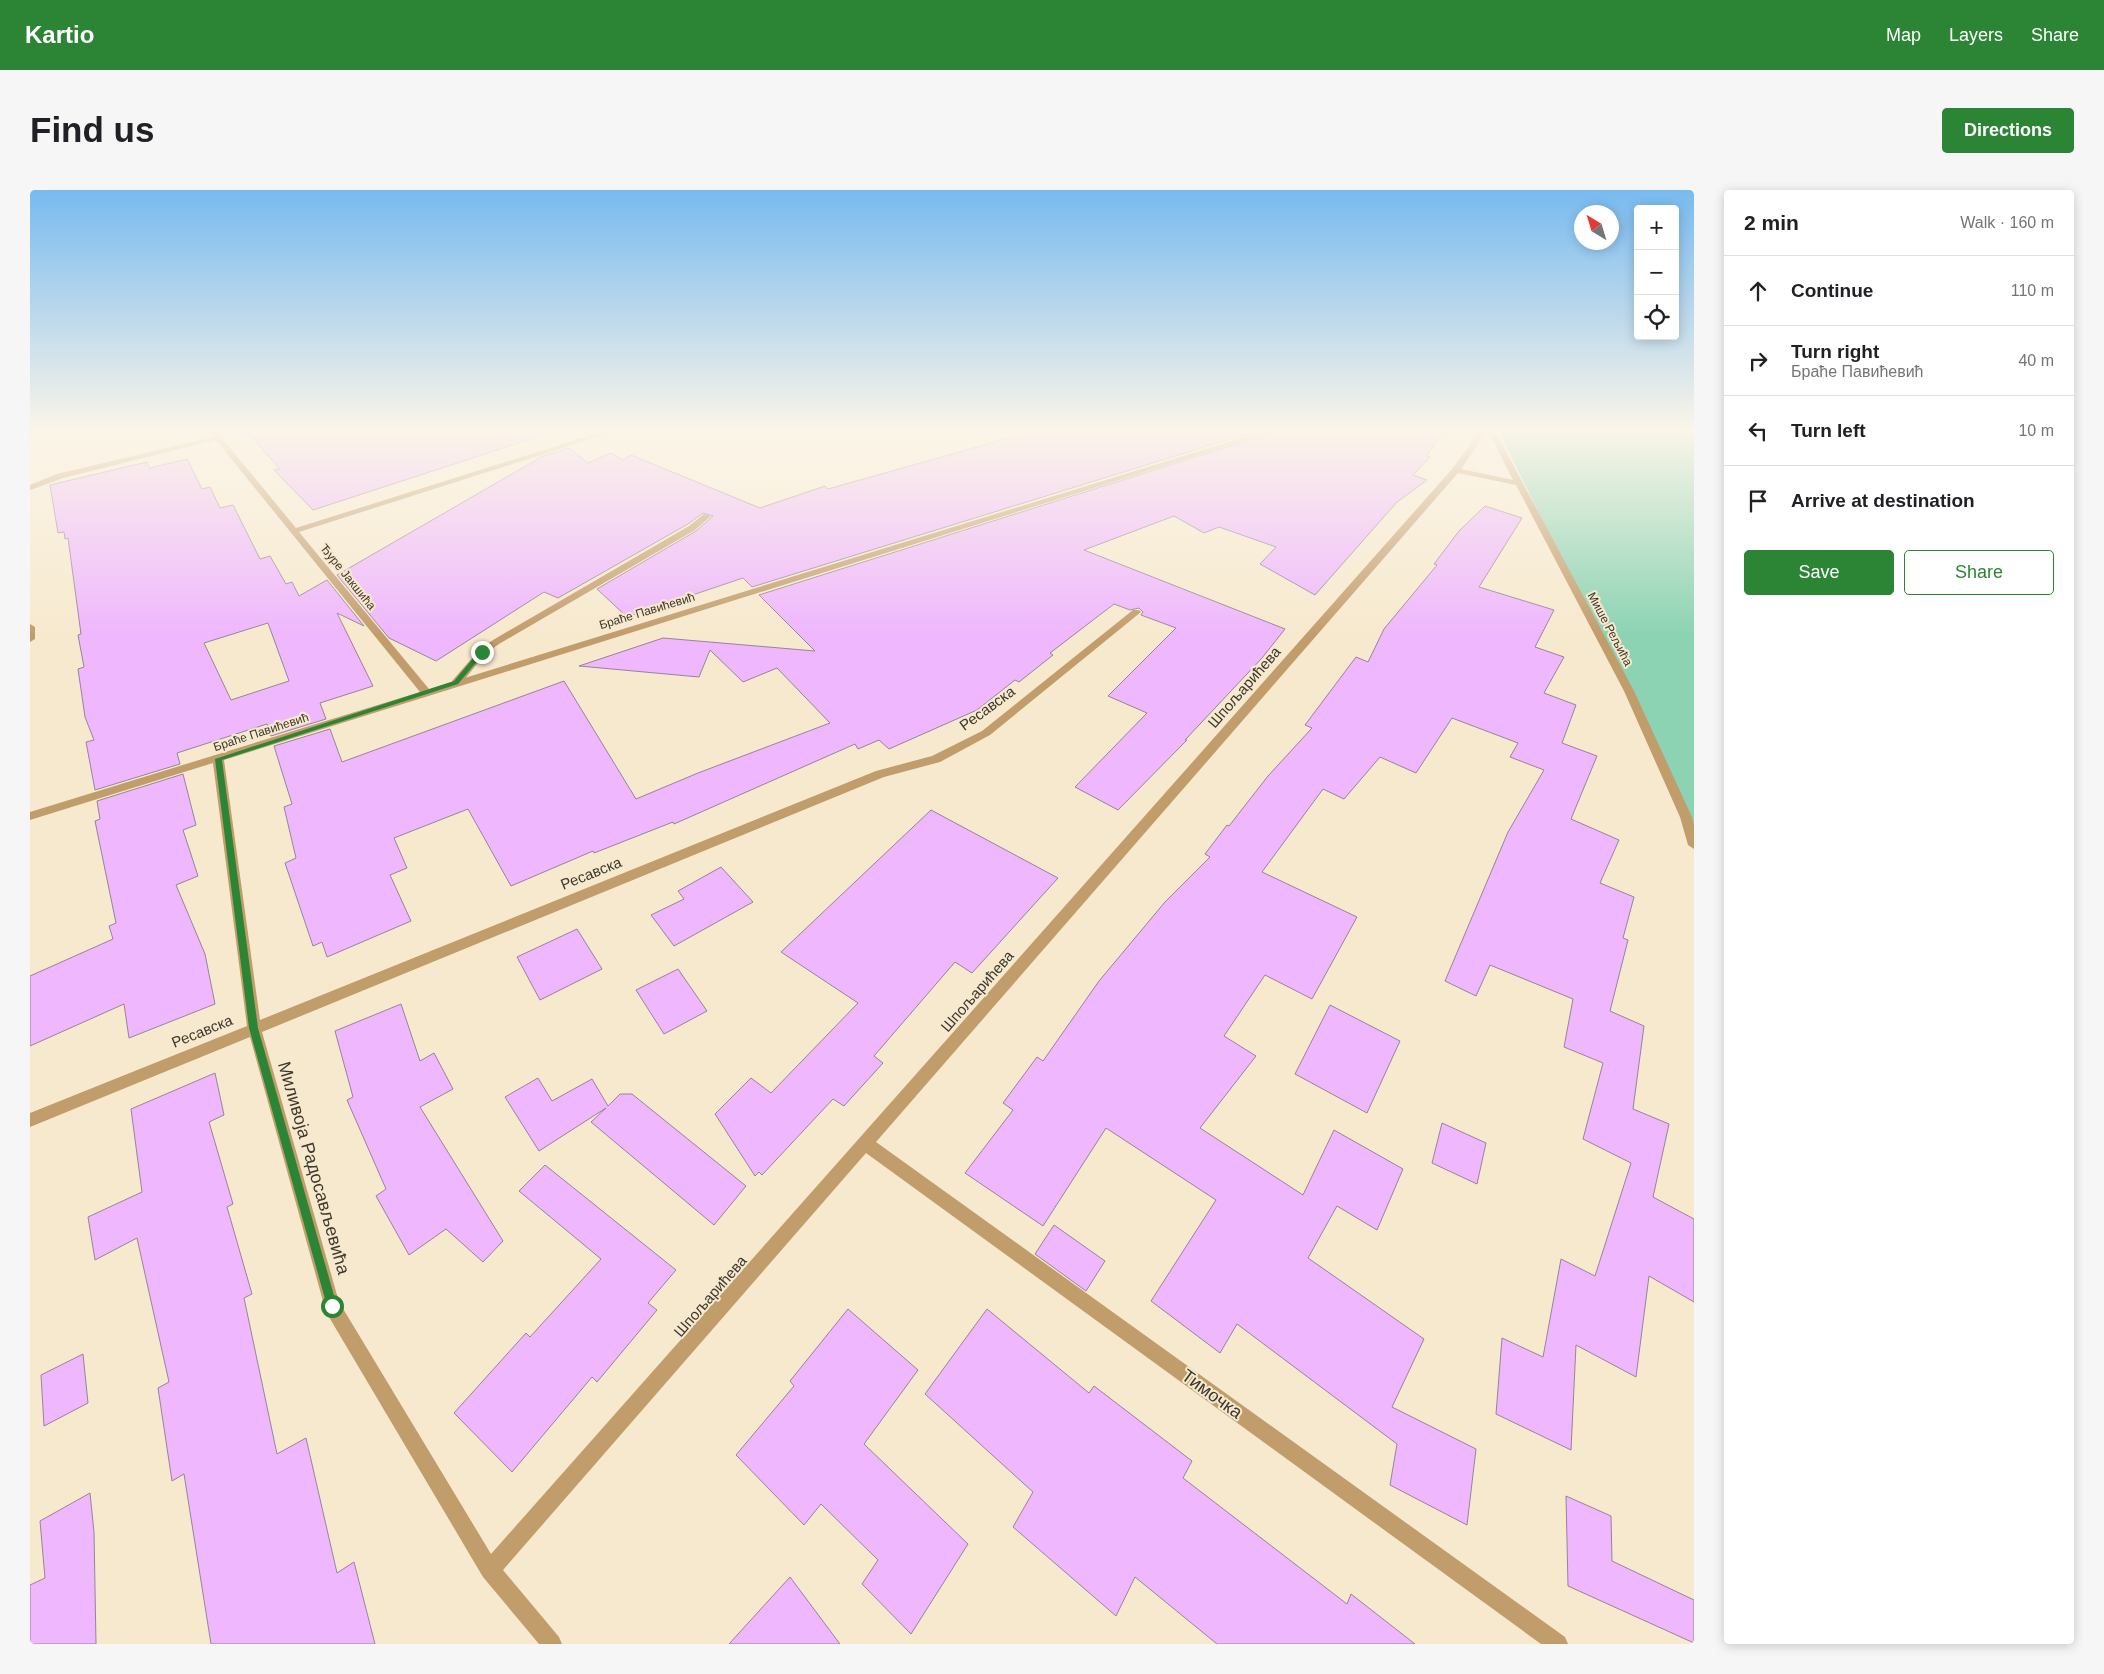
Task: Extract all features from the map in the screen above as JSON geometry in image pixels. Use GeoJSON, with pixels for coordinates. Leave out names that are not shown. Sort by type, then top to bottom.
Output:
{"type":"FeatureCollection","features":[{"type":"Feature","properties":{"kind":"street","name":"Ђуре Јакшића"},"geometry":{"type":"LineString","coordinates":[[267,499],[426,692]]}},
{"type":"Feature","properties":{"kind":"street"},"geometry":{"type":"LineString","coordinates":[[294,531],[397,499]]}},
{"type":"Feature","properties":{"kind":"street","name":"Браће Павићевић"},"geometry":{"type":"LineString","coordinates":[[30,816],[1053,499]]}},
{"type":"Feature","properties":{"kind":"street","name":"Шпољарићева"},"geometry":{"type":"LineString","coordinates":[[490,1570],[1431,499]]}},
{"type":"Feature","properties":{"kind":"street","name":"Мише Рељића"},"geometry":{"type":"LineString","coordinates":[[1528,499],[1629,691],[1686,817],[1694,845]]}},
{"type":"Feature","properties":{"kind":"street"},"geometry":{"type":"LineString","coordinates":[[456,683],[482,652],[489,647],[692,528],[707,516]]}},
{"type":"Feature","properties":{"kind":"street","name":"Ресавска"},"geometry":{"type":"LineString","coordinates":[[30,1120],[880,774],[936,759],[986,733],[1136,612]]}},
{"type":"Feature","properties":{"kind":"street"},"geometry":{"type":"LineString","coordinates":[[30,627],[30,639]]}},
{"type":"Feature","properties":{"kind":"street","name":"Миливоја Радосављевића"},"geometry":{"type":"LineString","coordinates":[[218,759],[254,1028],[332,1306],[490,1570],[552,1644]]}},
{"type":"Feature","properties":{"kind":"street","name":"Тимочка"},"geometry":{"type":"LineString","coordinates":[[866,1143],[1558,1644]]}},
{"type":"Feature","properties":{"kind":"green space"},"geometry":{"type":"Polygon","coordinates":[[[1532,499],[1694,499],[1694,845],[1686,817],[1532,499]]]}},
{"type":"Feature","properties":{"kind":"building"},"geometry":{"type":"Polygon","coordinates":[[[52,499],[216,499],[220,508],[233,505],[260,559],[270,556],[286,584],[292,582],[299,596],[327,580],[364,626],[337,613],[373,686],[320,703],[326,719],[271,736],[267,724],[177,753],[180,764],[95,790],[86,742],[94,740],[85,717],[78,669],[84,667],[78,635],[81,634],[68,538],[65,539],[64,532],[58,533],[52,499]],[[268,623],[204,643],[231,700],[289,681],[268,623]]]}},
{"type":"Feature","properties":{"kind":"building"},"geometry":{"type":"Polygon","coordinates":[[[302,499],[347,499],[313,510],[302,499]]]}},
{"type":"Feature","properties":{"kind":"building"},"geometry":{"type":"Polygon","coordinates":[[[469,499],[738,499],[760,508],[787,499],[1037,499],[752,587],[743,578],[627,617],[597,589],[696,531],[713,516],[703,513],[688,524],[558,598],[544,592],[436,661],[389,638],[337,575],[469,499]]]}},
{"type":"Feature","properties":{"kind":"building"},"geometry":{"type":"Polygon","coordinates":[[[1063,499],[1401,499],[1315,595],[1260,564],[1276,547],[1219,527],[1204,533],[1174,516],[1084,550],[1285,629],[1262,658],[1185,740],[1187,740],[1118,810],[1075,787],[1147,713],[1108,696],[1176,628],[1141,615],[1143,612],[1139,608],[1130,610],[1114,604],[1050,653],[1053,655],[1019,682],[1015,680],[977,710],[889,749],[879,740],[858,749],[855,744],[674,824],[673,822],[594,853],[593,851],[511,886],[468,809],[394,838],[407,868],[390,875],[411,921],[327,957],[322,942],[313,946],[285,863],[296,858],[284,807],[292,804],[274,746],[330,729],[342,762],[564,681],[636,799],[698,773],[830,723],[777,668],[743,682],[710,650],[699,677],[579,666],[663,638],[815,651],[759,595],[1063,499]]]}},
{"type":"Feature","properties":{"kind":"building"},"geometry":{"type":"Polygon","coordinates":[[[1485,506],[1522,518],[1479,587],[1554,610],[1535,647],[1564,657],[1544,693],[1576,705],[1562,743],[1597,756],[1571,819],[1619,840],[1600,883],[1634,897],[1623,938],[1628,940],[1610,1011],[1644,1026],[1633,1109],[1669,1124],[1653,1197],[1694,1219],[1694,1302],[1649,1276],[1636,1377],[1576,1345],[1571,1450],[1496,1414],[1502,1338],[1543,1357],[1561,1259],[1595,1276],[1631,1163],[1583,1139],[1603,1063],[1564,1047],[1573,999],[1490,965],[1476,996],[1445,981],[1508,832],[1544,770],[1510,757],[1518,743],[1452,718],[1416,773],[1380,757],[1344,799],[1323,789],[1262,872],[1357,917],[1312,999],[1265,975],[1224,1036],[1256,1056],[1200,1128],[1303,1195],[1334,1130],[1403,1169],[1377,1230],[1337,1206],[1308,1258],[1424,1339],[1392,1407],[1476,1449],[1467,1525],[1390,1485],[1397,1444],[1237,1324],[1220,1353],[1151,1301],[1216,1200],[1106,1128],[1043,1226],[965,1173],[1013,1110],[1003,1103],[1037,1057],[1043,1061],[1099,981],[1165,902],[1210,857],[1205,854],[1227,825],[1229,826],[1268,776],[1312,728],[1305,725],[1356,657],[1368,662],[1384,629],[1437,565],[1434,564],[1459,531],[1485,506]]]}},
{"type":"Feature","properties":{"kind":"building"},"geometry":{"type":"Polygon","coordinates":[[[183,774],[196,825],[183,830],[198,876],[176,885],[205,954],[215,1004],[129,1038],[124,1004],[30,1046],[30,976],[113,939],[109,926],[116,923],[95,821],[100,819],[97,801],[183,774]]]}},
{"type":"Feature","properties":{"kind":"building"},"geometry":{"type":"Polygon","coordinates":[[[931,810],[1058,878],[972,973],[955,962],[874,1056],[883,1063],[844,1106],[833,1099],[762,1175],[759,1172],[755,1176],[715,1114],[751,1078],[771,1093],[858,1003],[781,952],[931,810]]]}},
{"type":"Feature","properties":{"kind":"building"},"geometry":{"type":"Polygon","coordinates":[[[721,867],[753,902],[674,946],[651,915],[684,899],[678,891],[721,867]]]}},
{"type":"Feature","properties":{"kind":"building"},"geometry":{"type":"Polygon","coordinates":[[[577,929],[602,969],[540,1000],[517,957],[577,929]]]}},
{"type":"Feature","properties":{"kind":"building"},"geometry":{"type":"Polygon","coordinates":[[[678,969],[707,1011],[664,1034],[636,990],[678,969]]]}},
{"type":"Feature","properties":{"kind":"building"},"geometry":{"type":"Polygon","coordinates":[[[401,1004],[420,1061],[434,1053],[453,1089],[420,1107],[503,1241],[483,1262],[446,1229],[409,1255],[376,1196],[386,1189],[347,1100],[353,1097],[335,1031],[401,1004]]]}},
{"type":"Feature","properties":{"kind":"building"},"geometry":{"type":"Polygon","coordinates":[[[1330,1005],[1400,1041],[1367,1113],[1295,1074],[1330,1005]]]}},
{"type":"Feature","properties":{"kind":"building"},"geometry":{"type":"Polygon","coordinates":[[[215,1073],[224,1115],[209,1122],[233,1204],[227,1207],[252,1294],[244,1298],[277,1454],[306,1438],[337,1573],[354,1562],[375,1644],[211,1644],[184,1474],[172,1481],[158,1388],[169,1382],[137,1238],[95,1260],[88,1217],[142,1192],[131,1109],[215,1073]]]}},
{"type":"Feature","properties":{"kind":"building"},"geometry":{"type":"Polygon","coordinates":[[[538,1078],[552,1101],[592,1079],[608,1106],[620,1094],[632,1094],[746,1186],[714,1225],[591,1122],[606,1108],[539,1151],[505,1097],[538,1078]]]}},
{"type":"Feature","properties":{"kind":"building"},"geometry":{"type":"Polygon","coordinates":[[[1442,1123],[1486,1143],[1477,1184],[1432,1163],[1442,1123]]]}},
{"type":"Feature","properties":{"kind":"building"},"geometry":{"type":"Polygon","coordinates":[[[545,1165],[676,1270],[648,1303],[657,1310],[597,1382],[592,1377],[512,1472],[454,1413],[526,1333],[530,1337],[601,1259],[519,1191],[545,1165]]]}},
{"type":"Feature","properties":{"kind":"building"},"geometry":{"type":"Polygon","coordinates":[[[1054,1225],[1105,1261],[1086,1291],[1035,1254],[1054,1225]]]}},
{"type":"Feature","properties":{"kind":"building"},"geometry":{"type":"Polygon","coordinates":[[[848,1309],[918,1370],[864,1444],[968,1544],[911,1634],[862,1584],[878,1560],[821,1504],[804,1525],[736,1455],[794,1386],[790,1381],[848,1309]]]}},
{"type":"Feature","properties":{"kind":"building"},"geometry":{"type":"Polygon","coordinates":[[[987,1309],[1089,1393],[1094,1386],[1192,1461],[1183,1478],[1347,1604],[1351,1594],[1415,1644],[1217,1644],[1135,1577],[1116,1616],[1013,1527],[1033,1492],[925,1394],[987,1309]]]}},
{"type":"Feature","properties":{"kind":"building"},"geometry":{"type":"Polygon","coordinates":[[[83,1354],[88,1403],[44,1426],[41,1375],[83,1354]]]}},
{"type":"Feature","properties":{"kind":"building"},"geometry":{"type":"Polygon","coordinates":[[[90,1493],[94,1532],[96,1644],[30,1644],[30,1585],[45,1578],[40,1521],[90,1493]]]}},
{"type":"Feature","properties":{"kind":"building"},"geometry":{"type":"Polygon","coordinates":[[[1566,1496],[1611,1516],[1612,1561],[1694,1600],[1694,1643],[1568,1586],[1566,1496]]]}},
{"type":"Feature","properties":{"kind":"building"},"geometry":{"type":"Polygon","coordinates":[[[790,1577],[840,1644],[729,1644],[790,1577]]]}},
{"type":"Feature","properties":{"kind":"route"},"geometry":{"type":"LineString","coordinates":[[332,1306],[254,1028],[218,759],[456,683],[482,652]]}}]}
